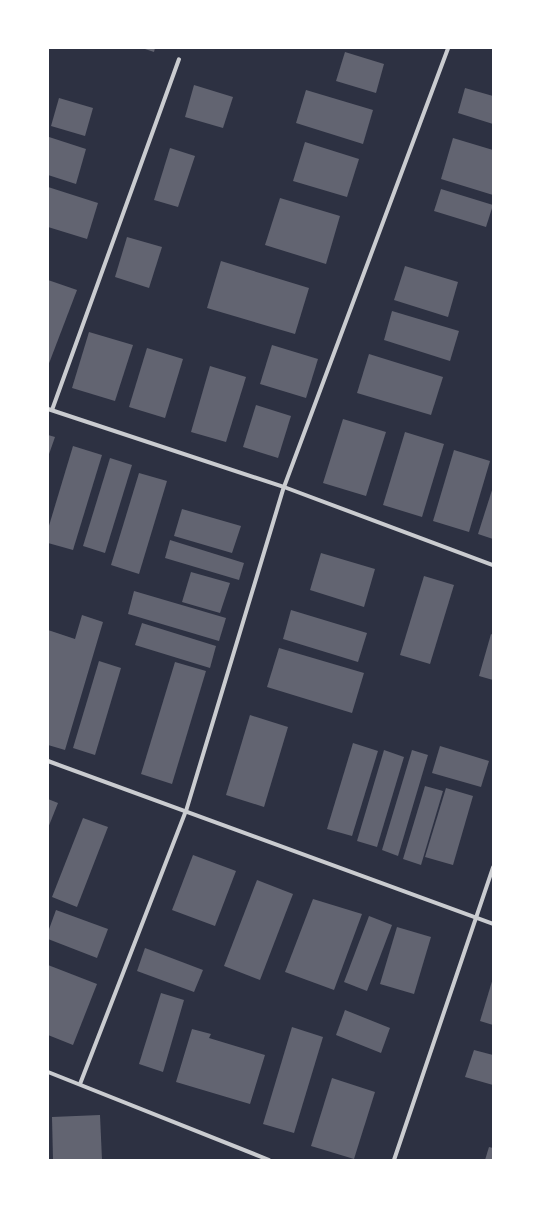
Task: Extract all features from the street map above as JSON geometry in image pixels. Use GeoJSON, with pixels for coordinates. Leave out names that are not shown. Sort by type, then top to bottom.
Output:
{"type":"FeatureCollection","features":[{"type":"Feature","properties":{"kind":"street"},"geometry":{"type":"LineString","coordinates":[[80,1084],[186,811],[284,487],[448,48]]}},
{"type":"Feature","properties":{"kind":"street"},"geometry":{"type":"LineString","coordinates":[[179,59],[50,409],[284,487],[493,565]]}},
{"type":"Feature","properties":{"kind":"street"},"geometry":{"type":"LineString","coordinates":[[48,761],[493,924]]}},
{"type":"Feature","properties":{"kind":"street"},"geometry":{"type":"LineString","coordinates":[[394,1160],[493,867]]}},
{"type":"Feature","properties":{"kind":"street"},"geometry":{"type":"LineString","coordinates":[[48,1072],[269,1160]]}},
{"type":"Feature","properties":{"kind":"building"},"geometry":{"type":"Polygon","coordinates":[[[142,48],[155,48],[154,52],[142,48]]]}},
{"type":"Feature","properties":{"kind":"building"},"geometry":{"type":"Polygon","coordinates":[[[345,52],[384,64],[376,93],[336,81],[345,52]]]}},
{"type":"Feature","properties":{"kind":"building"},"geometry":{"type":"Polygon","coordinates":[[[194,85],[233,97],[223,128],[185,117],[194,85]]]}},
{"type":"Feature","properties":{"kind":"building"},"geometry":{"type":"Polygon","coordinates":[[[465,88],[493,96],[493,124],[458,113],[465,88]]]}},
{"type":"Feature","properties":{"kind":"building"},"geometry":{"type":"Polygon","coordinates":[[[306,90],[373,110],[363,144],[296,123],[306,90]]]}},
{"type":"Feature","properties":{"kind":"building"},"geometry":{"type":"Polygon","coordinates":[[[59,98],[93,108],[85,136],[51,126],[59,98]]]}},
{"type":"Feature","properties":{"kind":"building"},"geometry":{"type":"Polygon","coordinates":[[[49,137],[86,149],[76,184],[48,175],[49,137]]]}},
{"type":"Feature","properties":{"kind":"building"},"geometry":{"type":"Polygon","coordinates":[[[453,138],[493,150],[493,195],[441,179],[453,138]]]}},
{"type":"Feature","properties":{"kind":"building"},"geometry":{"type":"Polygon","coordinates":[[[305,142],[359,159],[347,197],[293,181],[305,142]]]}},
{"type":"Feature","properties":{"kind":"building"},"geometry":{"type":"Polygon","coordinates":[[[170,148],[195,156],[178,207],[154,200],[170,148]]]}},
{"type":"Feature","properties":{"kind":"building"},"geometry":{"type":"Polygon","coordinates":[[[48,187],[98,203],[87,239],[48,227],[48,187]]]}},
{"type":"Feature","properties":{"kind":"building"},"geometry":{"type":"Polygon","coordinates":[[[441,189],[493,205],[486,227],[434,211],[441,189]]]}},
{"type":"Feature","properties":{"kind":"building"},"geometry":{"type":"Polygon","coordinates":[[[280,198],[340,216],[326,264],[265,245],[280,198]]]}},
{"type":"Feature","properties":{"kind":"building"},"geometry":{"type":"Polygon","coordinates":[[[127,237],[162,247],[149,288],[115,277],[127,237]]]}},
{"type":"Feature","properties":{"kind":"building"},"geometry":{"type":"Polygon","coordinates":[[[221,261],[309,288],[295,334],[207,308],[221,261]]]}},
{"type":"Feature","properties":{"kind":"building"},"geometry":{"type":"Polygon","coordinates":[[[405,266],[458,282],[448,317],[394,300],[405,266]]]}},
{"type":"Feature","properties":{"kind":"building"},"geometry":{"type":"Polygon","coordinates":[[[48,280],[77,290],[48,366],[48,280]]]}},
{"type":"Feature","properties":{"kind":"building"},"geometry":{"type":"Polygon","coordinates":[[[392,311],[459,331],[450,361],[384,340],[392,311]]]}},
{"type":"Feature","properties":{"kind":"building"},"geometry":{"type":"Polygon","coordinates":[[[89,332],[133,345],[115,401],[72,388],[89,332]]]}},
{"type":"Feature","properties":{"kind":"building"},"geometry":{"type":"Polygon","coordinates":[[[272,345],[318,359],[306,398],[260,384],[272,345]]]}},
{"type":"Feature","properties":{"kind":"building"},"geometry":{"type":"Polygon","coordinates":[[[147,348],[183,359],[165,418],[129,407],[147,348]]]}},
{"type":"Feature","properties":{"kind":"building"},"geometry":{"type":"Polygon","coordinates":[[[369,354],[443,377],[431,415],[357,393],[369,354]]]}},
{"type":"Feature","properties":{"kind":"building"},"geometry":{"type":"Polygon","coordinates":[[[210,366],[246,377],[226,442],[191,432],[210,366]]]}},
{"type":"Feature","properties":{"kind":"building"},"geometry":{"type":"Polygon","coordinates":[[[256,405],[291,416],[278,458],[243,447],[256,405]]]}},
{"type":"Feature","properties":{"kind":"building"},"geometry":{"type":"Polygon","coordinates":[[[343,419],[386,432],[366,496],[323,483],[343,419]]]}},
{"type":"Feature","properties":{"kind":"building"},"geometry":{"type":"Polygon","coordinates":[[[405,432],[444,444],[422,517],[383,505],[405,432]]]}},
{"type":"Feature","properties":{"kind":"building"},"geometry":{"type":"Polygon","coordinates":[[[48,435],[55,437],[48,457],[48,435]]]}},
{"type":"Feature","properties":{"kind":"building"},"geometry":{"type":"Polygon","coordinates":[[[73,446],[102,455],[73,550],[48,543],[48,529],[73,446]]]}},
{"type":"Feature","properties":{"kind":"building"},"geometry":{"type":"Polygon","coordinates":[[[454,450],[490,461],[469,532],[433,521],[454,450]]]}},
{"type":"Feature","properties":{"kind":"building"},"geometry":{"type":"Polygon","coordinates":[[[110,458],[132,465],[105,553],[83,546],[110,458]]]}},
{"type":"Feature","properties":{"kind":"building"},"geometry":{"type":"Polygon","coordinates":[[[139,473],[167,481],[139,574],[111,565],[139,473]]]}},
{"type":"Feature","properties":{"kind":"building"},"geometry":{"type":"Polygon","coordinates":[[[493,487],[493,539],[478,534],[493,487]]]}},
{"type":"Feature","properties":{"kind":"building"},"geometry":{"type":"Polygon","coordinates":[[[182,509],[241,526],[232,553],[174,536],[182,509]]]}},
{"type":"Feature","properties":{"kind":"building"},"geometry":{"type":"Polygon","coordinates":[[[170,540],[244,563],[239,580],[165,558],[170,540]]]}},
{"type":"Feature","properties":{"kind":"building"},"geometry":{"type":"Polygon","coordinates":[[[321,553],[375,569],[364,607],[310,590],[321,553]]]}},
{"type":"Feature","properties":{"kind":"building"},"geometry":{"type":"Polygon","coordinates":[[[191,572],[230,583],[220,613],[182,602],[191,572]]]}},
{"type":"Feature","properties":{"kind":"building"},"geometry":{"type":"Polygon","coordinates":[[[424,576],[454,585],[430,664],[400,655],[424,576]]]}},
{"type":"Feature","properties":{"kind":"building"},"geometry":{"type":"Polygon","coordinates":[[[134,591],[226,618],[219,641],[128,614],[134,591]]]}},
{"type":"Feature","properties":{"kind":"building"},"geometry":{"type":"Polygon","coordinates":[[[291,610],[367,633],[358,662],[283,639],[291,610]]]}},
{"type":"Feature","properties":{"kind":"building"},"geometry":{"type":"Polygon","coordinates":[[[82,615],[103,622],[65,750],[48,745],[48,630],[75,639],[82,615]]]}},
{"type":"Feature","properties":{"kind":"building"},"geometry":{"type":"Polygon","coordinates":[[[142,623],[216,646],[210,668],[135,645],[142,623]]]}},
{"type":"Feature","properties":{"kind":"building"},"geometry":{"type":"Polygon","coordinates":[[[491,634],[493,635],[493,680],[479,676],[491,634]]]}},
{"type":"Feature","properties":{"kind":"building"},"geometry":{"type":"Polygon","coordinates":[[[279,648],[364,673],[352,713],[267,687],[279,648]]]}},
{"type":"Feature","properties":{"kind":"building"},"geometry":{"type":"Polygon","coordinates":[[[99,661],[121,668],[95,755],[73,748],[99,661]]]}},
{"type":"Feature","properties":{"kind":"building"},"geometry":{"type":"Polygon","coordinates":[[[175,662],[206,671],[172,784],[141,774],[175,662]]]}},
{"type":"Feature","properties":{"kind":"building"},"geometry":{"type":"Polygon","coordinates":[[[250,715],[288,727],[264,807],[226,795],[250,715]]]}},
{"type":"Feature","properties":{"kind":"building"},"geometry":{"type":"Polygon","coordinates":[[[353,743],[378,751],[352,836],[327,829],[353,743]]]}},
{"type":"Feature","properties":{"kind":"building"},"geometry":{"type":"Polygon","coordinates":[[[440,746],[489,761],[481,787],[432,773],[440,746]]]}},
{"type":"Feature","properties":{"kind":"building"},"geometry":{"type":"Polygon","coordinates":[[[384,750],[404,757],[377,847],[357,841],[384,750]]]}},
{"type":"Feature","properties":{"kind":"building"},"geometry":{"type":"Polygon","coordinates":[[[412,750],[428,755],[398,856],[382,850],[412,750]]]}},
{"type":"Feature","properties":{"kind":"building"},"geometry":{"type":"Polygon","coordinates":[[[425,786],[443,791],[421,865],[403,859],[425,786]]]}},
{"type":"Feature","properties":{"kind":"building"},"geometry":{"type":"Polygon","coordinates":[[[446,788],[473,796],[453,865],[425,857],[446,788]]]}},
{"type":"Feature","properties":{"kind":"building"},"geometry":{"type":"Polygon","coordinates":[[[48,799],[58,803],[48,828],[48,799]]]}},
{"type":"Feature","properties":{"kind":"building"},"geometry":{"type":"Polygon","coordinates":[[[83,818],[108,827],[77,907],[52,897],[83,818]]]}},
{"type":"Feature","properties":{"kind":"building"},"geometry":{"type":"Polygon","coordinates":[[[193,855],[236,871],[215,926],[172,910],[193,855]]]}},
{"type":"Feature","properties":{"kind":"building"},"geometry":{"type":"Polygon","coordinates":[[[257,880],[293,894],[260,980],[224,966],[257,880]]]}},
{"type":"Feature","properties":{"kind":"building"},"geometry":{"type":"Polygon","coordinates":[[[313,899],[362,914],[334,990],[285,972],[313,899]]]}},
{"type":"Feature","properties":{"kind":"building"},"geometry":{"type":"Polygon","coordinates":[[[56,910],[108,929],[97,958],[48,939],[48,932],[56,910]]]}},
{"type":"Feature","properties":{"kind":"building"},"geometry":{"type":"Polygon","coordinates":[[[369,916],[392,925],[367,991],[344,982],[369,916]]]}},
{"type":"Feature","properties":{"kind":"building"},"geometry":{"type":"Polygon","coordinates":[[[397,927],[431,937],[414,994],[380,984],[397,927]]]}},
{"type":"Feature","properties":{"kind":"building"},"geometry":{"type":"Polygon","coordinates":[[[145,948],[203,970],[194,992],[137,971],[145,948]]]}},
{"type":"Feature","properties":{"kind":"building"},"geometry":{"type":"Polygon","coordinates":[[[48,965],[97,984],[73,1045],[48,1035],[48,965]]]}},
{"type":"Feature","properties":{"kind":"building"},"geometry":{"type":"Polygon","coordinates":[[[493,978],[493,1025],[480,1021],[493,978]]]}},
{"type":"Feature","properties":{"kind":"building"},"geometry":{"type":"Polygon","coordinates":[[[161,993],[184,1000],[163,1072],[139,1064],[161,993]]]}},
{"type":"Feature","properties":{"kind":"building"},"geometry":{"type":"Polygon","coordinates":[[[345,1010],[390,1028],[381,1053],[336,1035],[345,1010]]]}},
{"type":"Feature","properties":{"kind":"building"},"geometry":{"type":"Polygon","coordinates":[[[292,1027],[323,1037],[294,1133],[263,1124],[292,1027]]]}},
{"type":"Feature","properties":{"kind":"building"},"geometry":{"type":"Polygon","coordinates":[[[192,1029],[211,1034],[209,1038],[265,1055],[250,1104],[176,1082],[192,1029]]]}},
{"type":"Feature","properties":{"kind":"building"},"geometry":{"type":"Polygon","coordinates":[[[474,1050],[493,1055],[493,1085],[465,1077],[474,1050]]]}},
{"type":"Feature","properties":{"kind":"building"},"geometry":{"type":"Polygon","coordinates":[[[332,1078],[375,1092],[354,1159],[311,1146],[332,1078]]]}},
{"type":"Feature","properties":{"kind":"building"},"geometry":{"type":"Polygon","coordinates":[[[100,1115],[102,1160],[53,1160],[52,1117],[100,1115]]]}},
{"type":"Feature","properties":{"kind":"building"},"geometry":{"type":"Polygon","coordinates":[[[489,1147],[493,1148],[493,1160],[485,1160],[489,1147]]]}}]}
